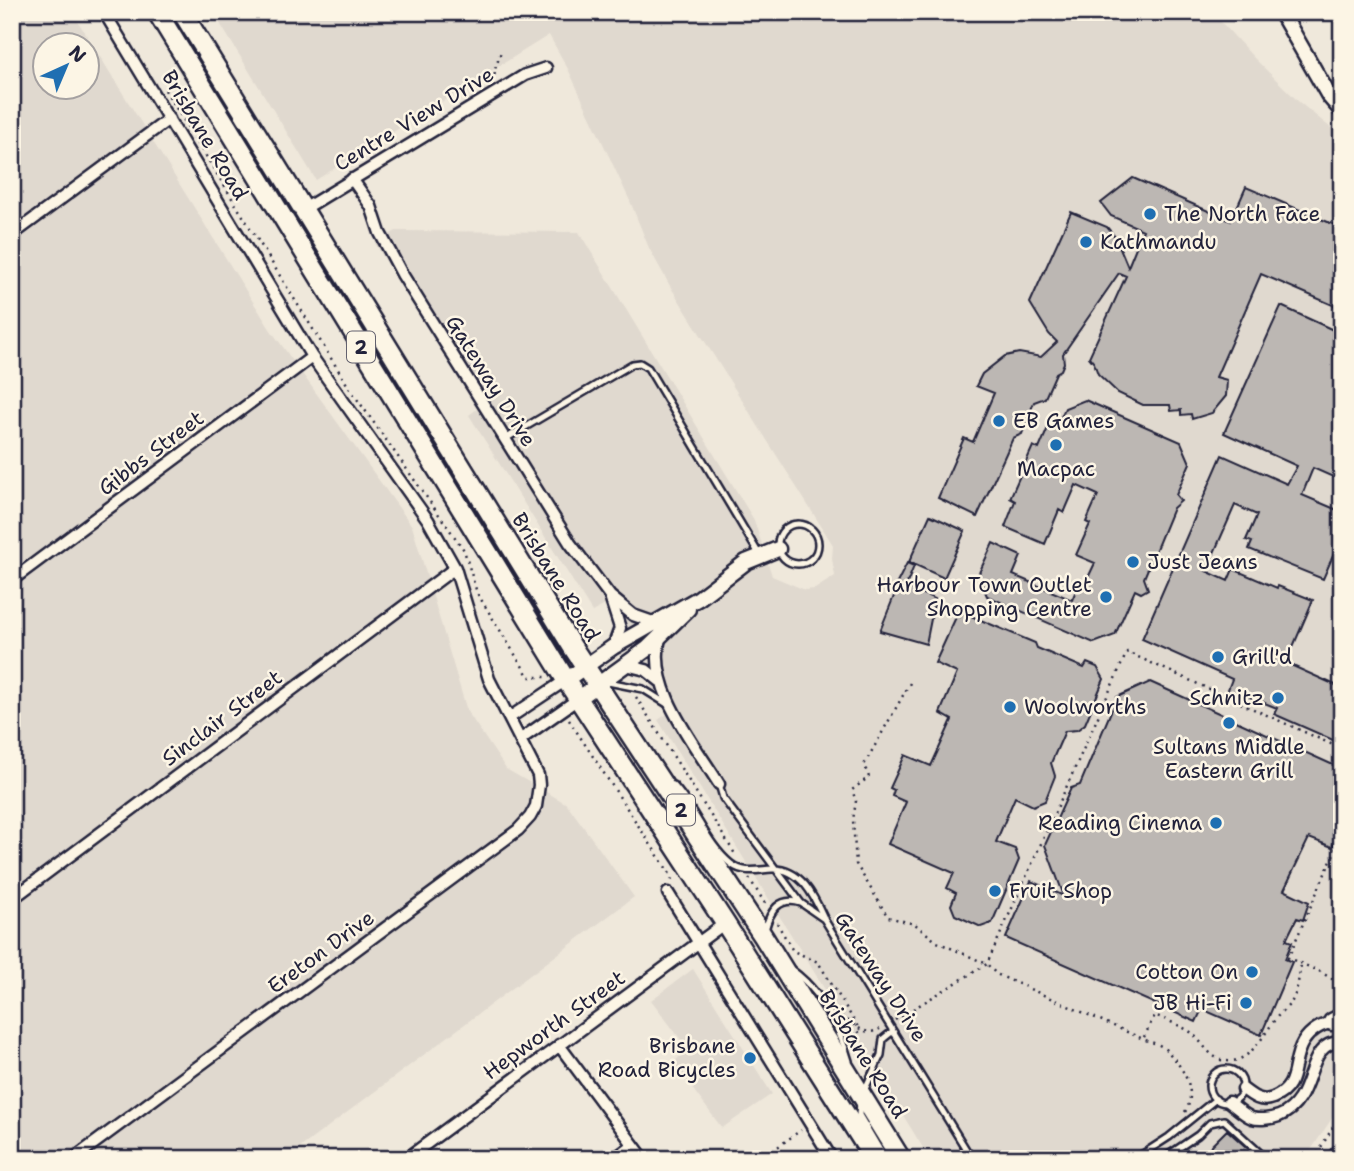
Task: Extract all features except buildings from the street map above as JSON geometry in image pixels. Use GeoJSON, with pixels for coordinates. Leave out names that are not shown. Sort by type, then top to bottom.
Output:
{"type":"FeatureCollection","features":[{"type":"Feature","properties":{"kind":"highway","name":"Brisbane Road"},"geometry":{"type":"LineString","coordinates":[[157,12],[559,685],[578,699],[725,923],[874,1159]]}},
{"type":"Feature","properties":{"kind":"highway","name":"Brisbane Road"},"geometry":{"type":"LineString","coordinates":[[183,12],[585,666],[600,683],[763,936],[901,1159]]}},
{"type":"Feature","properties":{"kind":"main road"},"geometry":{"type":"LineString","coordinates":[[1335,1159],[1342,1151]]}},
{"type":"Feature","properties":{"kind":"street","name":"Brisbane Road"},"geometry":{"type":"LineString","coordinates":[[104,12],[312,357],[428,520],[455,568],[489,680],[523,744]]}},
{"type":"Feature","properties":{"kind":"street"},"geometry":{"type":"LineString","coordinates":[[1281,12],[1329,96],[1342,111]]}},
{"type":"Feature","properties":{"kind":"street","name":"Centre View Drive"},"geometry":{"type":"LineString","coordinates":[[304,209],[525,75],[546,68]]}},
{"type":"Feature","properties":{"kind":"street"},"geometry":{"type":"LineString","coordinates":[[12,235],[169,119]]}},
{"type":"Feature","properties":{"kind":"street","name":"Gateway Drive"},"geometry":{"type":"LineString","coordinates":[[352,179],[371,206],[380,233],[402,274],[570,543],[610,596],[633,615],[653,622]]}},
{"type":"Feature","properties":{"kind":"street","name":"Gibbs Street"},"geometry":{"type":"LineString","coordinates":[[12,580],[312,357]]}},
{"type":"Feature","properties":{"kind":"street"},"geometry":{"type":"LineString","coordinates":[[523,744],[562,710],[660,638],[699,598],[746,562],[778,550]]}},
{"type":"Feature","properties":{"kind":"street","name":"Sinclair Street"},"geometry":{"type":"LineString","coordinates":[[12,899],[455,568]]}},
{"type":"Feature","properties":{"kind":"street","name":"Gateway Drive"},"geometry":{"type":"LineString","coordinates":[[610,596],[620,621],[619,634],[613,648]]}},
{"type":"Feature","properties":{"kind":"street"},"geometry":{"type":"LineString","coordinates":[[509,718],[653,622],[699,598]]}},
{"type":"Feature","properties":{"kind":"street","name":"Gateway Drive"},"geometry":{"type":"LineString","coordinates":[[660,638],[656,653],[660,681],[676,714],[719,784]]}},
{"type":"Feature","properties":{"kind":"street"},"geometry":{"type":"LineString","coordinates":[[626,665],[646,670],[660,681]]}},
{"type":"Feature","properties":{"kind":"street","name":"Ereton Drive"},"geometry":{"type":"LineString","coordinates":[[73,1159],[518,830],[536,806],[539,785],[534,765],[523,744]]}},
{"type":"Feature","properties":{"kind":"street"},"geometry":{"type":"LineString","coordinates":[[668,893],[832,1159]]}},
{"type":"Feature","properties":{"kind":"street","name":"Hepworth Street"},"geometry":{"type":"LineString","coordinates":[[406,1159],[725,923]]}},
{"type":"Feature","properties":{"kind":"street"},"geometry":{"type":"LineString","coordinates":[[1243,1089],[1255,1098],[1268,1100],[1283,1093],[1292,1081],[1303,1042],[1314,1030],[1338,1020]]}},
{"type":"Feature","properties":{"kind":"street"},"geometry":{"type":"LineString","coordinates":[[1228,1102],[1252,1118],[1272,1119],[1286,1113],[1297,1104],[1321,1049],[1333,1042],[1342,1042]]}},
{"type":"Feature","properties":{"kind":"street"},"geometry":{"type":"LineString","coordinates":[[559,1045],[644,1159]]}},
{"type":"Feature","properties":{"kind":"street"},"geometry":{"type":"LineString","coordinates":[[614,1159],[633,1145]]}},
{"type":"Feature","properties":{"kind":"lane"},"geometry":{"type":"LineString","coordinates":[[505,439],[632,364],[640,363],[648,368],[760,557]]}},
{"type":"Feature","properties":{"kind":"lane"},"geometry":{"type":"LineString","coordinates":[[790,525],[805,525],[813,531],[817,539],[816,552],[806,562],[789,562],[778,550],[781,533],[790,525]]}},
{"type":"Feature","properties":{"kind":"lane"},"geometry":{"type":"LineString","coordinates":[[600,683],[643,689],[661,699],[676,714]]}},
{"type":"Feature","properties":{"kind":"lane"},"geometry":{"type":"LineString","coordinates":[[655,769],[687,801],[729,863],[745,871],[774,869],[791,872],[802,880],[824,919]]}},
{"type":"Feature","properties":{"kind":"lane","name":"Gateway Drive"},"geometry":{"type":"LineString","coordinates":[[719,784],[723,797],[801,904],[824,919],[972,1159]]}},
{"type":"Feature","properties":{"kind":"lane"},"geometry":{"type":"LineString","coordinates":[[763,936],[775,907],[788,901],[801,904]]}},
{"type":"Feature","properties":{"kind":"lane"},"geometry":{"type":"LineString","coordinates":[[778,961],[806,981],[831,1017],[844,1044],[858,1090],[859,1115],[885,1159]]}},
{"type":"Feature","properties":{"kind":"lane"},"geometry":{"type":"LineString","coordinates":[[858,1090],[881,1055],[883,1039],[892,1031]]}},
{"type":"Feature","properties":{"kind":"lane"},"geometry":{"type":"LineString","coordinates":[[1219,1070],[1233,1070],[1239,1075],[1243,1089],[1236,1099],[1228,1102],[1216,1099],[1209,1086],[1214,1074],[1219,1070]]}},
{"type":"Feature","properties":{"kind":"lane"},"geometry":{"type":"LineString","coordinates":[[1135,1159],[1169,1137],[1216,1099]]}},
{"type":"Feature","properties":{"kind":"lane"},"geometry":{"type":"LineString","coordinates":[[1164,1158],[1198,1135],[1210,1123],[1224,1120],[1250,1143],[1262,1159]]}},
{"type":"Feature","properties":{"kind":"path"},"geometry":{"type":"LineString","coordinates":[[495,75],[501,52]]}},
{"type":"Feature","properties":{"kind":"path"},"geometry":{"type":"LineString","coordinates":[[161,83],[350,389],[464,550],[477,593],[529,677],[547,676],[559,685]]}},
{"type":"Feature","properties":{"kind":"path"},"geometry":{"type":"LineString","coordinates":[[831,1017],[837,1015],[867,1033],[875,1032],[987,964],[1127,652],[1342,749]]}},
{"type":"Feature","properties":{"kind":"path"},"geometry":{"type":"LineString","coordinates":[[910,683],[864,765],[869,777],[852,790],[856,801],[853,820],[856,864],[888,917],[915,924],[937,942],[987,964],[999,976],[1163,1047],[1187,1077],[1192,1093],[1191,1103],[1179,1118]]}},
{"type":"Feature","properties":{"kind":"path"},"geometry":{"type":"LineString","coordinates":[[562,710],[672,877],[668,893]]}},
{"type":"Feature","properties":{"kind":"path"},"geometry":{"type":"LineString","coordinates":[[1342,835],[1287,958],[1319,971],[1342,985]]}},
{"type":"Feature","properties":{"kind":"path"},"geometry":{"type":"LineString","coordinates":[[1143,1039],[1155,1015],[1191,1032],[1211,1054],[1220,1059],[1231,1060],[1251,1052],[1295,996],[1301,965]]}},
{"type":"Feature","properties":{"kind":"path"},"geometry":{"type":"LineString","coordinates":[[1314,1159],[1342,1112]]}},
{"type":"Feature","properties":{"kind":"path"},"geometry":{"type":"LineString","coordinates":[[761,1159],[810,1123]]}},
{"type":"Feature","properties":{"kind":"shaded area"},"geometry":{"type":"Polygon","coordinates":[[[12,12],[72,12],[84,32],[32,32],[32,102],[102,102],[102,60],[270,329],[412,526],[467,711],[506,769],[567,804],[634,897],[285,1159],[12,1159],[12,12]]]}},
{"type":"Feature","properties":{"kind":"shaded area"},"geometry":{"type":"Polygon","coordinates":[[[213,12],[1212,12],[1299,102],[1342,137],[1342,1037],[1337,1053],[1342,1055],[1342,1103],[1302,1159],[930,1159],[658,720],[667,714],[605,605],[592,612],[469,415],[477,409],[375,243],[396,231],[579,232],[754,520],[772,576],[805,590],[815,589],[835,576],[833,545],[670,286],[649,248],[630,201],[568,69],[549,35],[316,180],[213,12]]]}},
{"type":"Feature","properties":{"kind":"shaded area"},"geometry":{"type":"Polygon","coordinates":[[[693,969],[772,1094],[722,1128],[673,1063],[688,1049],[651,1000],[693,969]]]}},
{"type":"Feature","properties":{"kind":"place","name":"The North Face"},"geometry":{"type":"Point","coordinates":[1150,214]}},
{"type":"Feature","properties":{"kind":"place","name":"Kathmandu"},"geometry":{"type":"Point","coordinates":[1086,242]}},
{"type":"Feature","properties":{"kind":"place","name":"EB Games"},"geometry":{"type":"Point","coordinates":[999,421]}},
{"type":"Feature","properties":{"kind":"place","name":"Macpac"},"geometry":{"type":"Point","coordinates":[1056,445]}},
{"type":"Feature","properties":{"kind":"place","name":"Just Jeans"},"geometry":{"type":"Point","coordinates":[1133,562]}},
{"type":"Feature","properties":{"kind":"place","name":"Harbour Town Outlet Shopping Centre"},"geometry":{"type":"Point","coordinates":[1106,597]}},
{"type":"Feature","properties":{"kind":"place","name":"Grill'd"},"geometry":{"type":"Point","coordinates":[1218,657]}},
{"type":"Feature","properties":{"kind":"place","name":"Schnitz"},"geometry":{"type":"Point","coordinates":[1278,698]}},
{"type":"Feature","properties":{"kind":"place","name":"Woolworths"},"geometry":{"type":"Point","coordinates":[1010,707]}},
{"type":"Feature","properties":{"kind":"place","name":"Sultans Middle Eastern Grill"},"geometry":{"type":"Point","coordinates":[1229,723]}},
{"type":"Feature","properties":{"kind":"place","name":"Reading Cinema"},"geometry":{"type":"Point","coordinates":[1216,823]}},
{"type":"Feature","properties":{"kind":"place","name":"Fruit Shop"},"geometry":{"type":"Point","coordinates":[995,891]}},
{"type":"Feature","properties":{"kind":"place","name":"Cotton On"},"geometry":{"type":"Point","coordinates":[1252,972]}},
{"type":"Feature","properties":{"kind":"place","name":"JB Hi-Fi"},"geometry":{"type":"Point","coordinates":[1246,1003]}},
{"type":"Feature","properties":{"kind":"place","name":"Brisbane Road Bicycles"},"geometry":{"type":"Point","coordinates":[750,1058]}}]}
